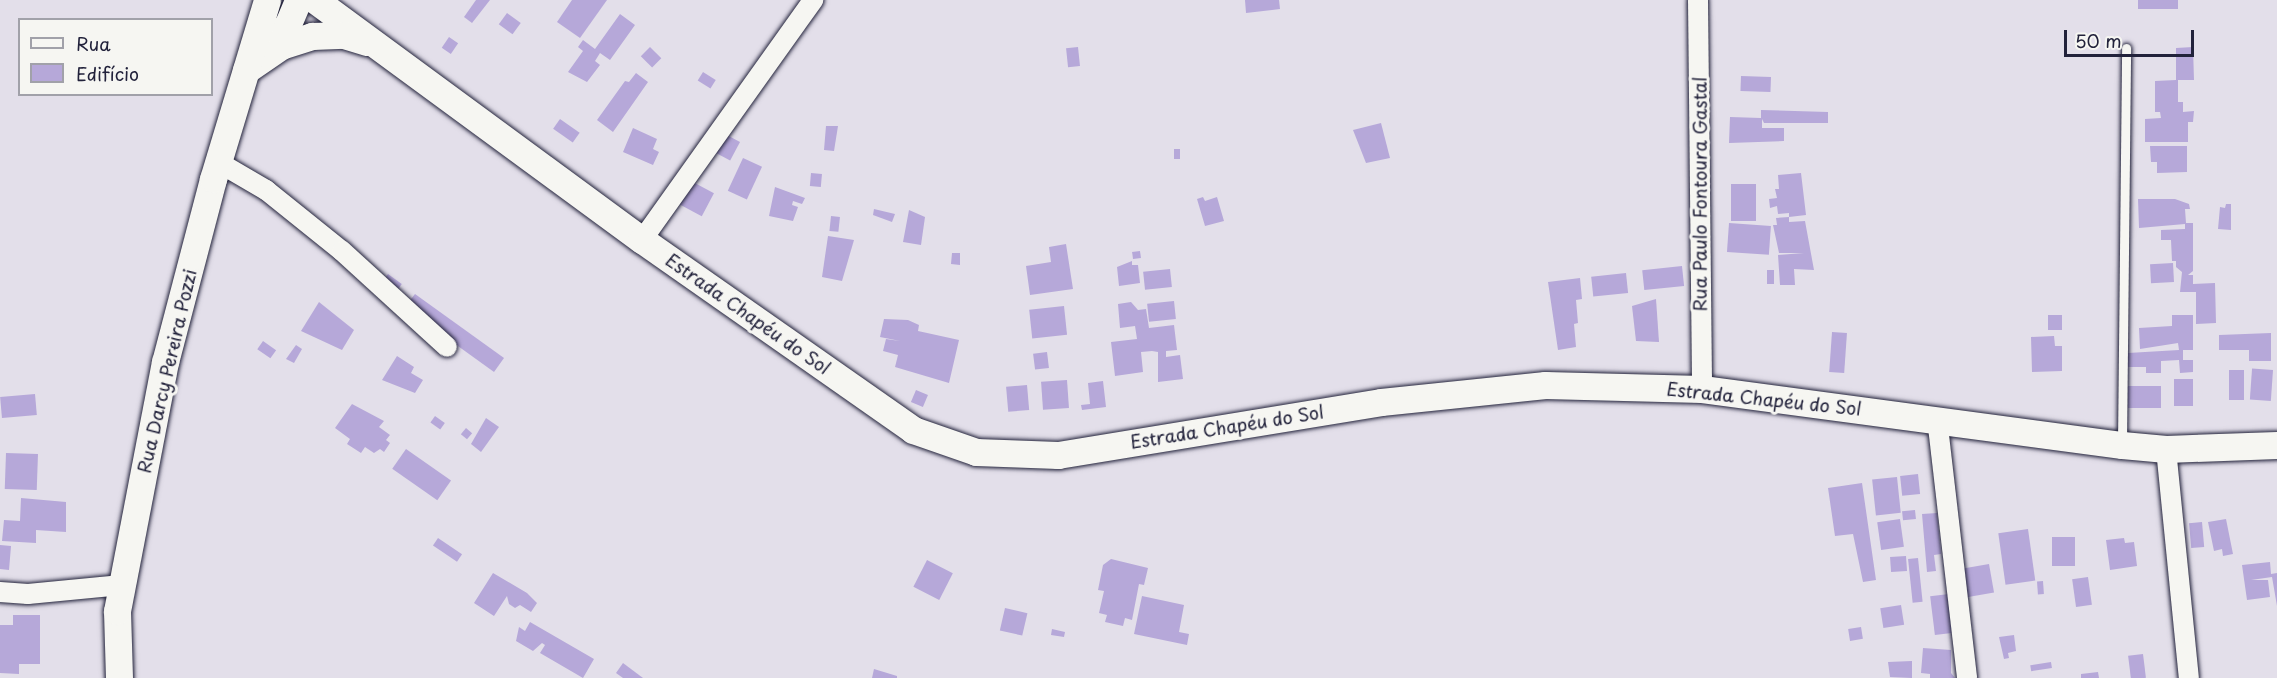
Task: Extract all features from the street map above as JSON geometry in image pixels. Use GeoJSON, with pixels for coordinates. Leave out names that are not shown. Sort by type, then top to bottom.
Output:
{"type":"FeatureCollection","features":[{"type":"Feature","properties":{"kind":"main road"},"geometry":{"type":"LineString","coordinates":[[246,70],[248,0]]}},
{"type":"Feature","properties":{"kind":"main road","name":"Rua Darcy Pereira Pozzi"},"geometry":{"type":"LineString","coordinates":[[119,678],[117,611],[165,362],[218,162],[267,0]]}},
{"type":"Feature","properties":{"kind":"main road","name":"Rua Darcy Pereira Pozzi"},"geometry":{"type":"LineString","coordinates":[[246,70],[288,24],[298,0]]}},
{"type":"Feature","properties":{"kind":"main road","name":"Estrada Chapéu do Sol"},"geometry":{"type":"LineString","coordinates":[[315,0],[642,240],[913,430],[976,452],[1058,455],[1381,402],[1545,385],[1702,389],[1936,418],[2121,445],[2166,449],[2277,445]]}},
{"type":"Feature","properties":{"kind":"main road"},"geometry":{"type":"LineString","coordinates":[[246,70],[281,46],[312,36],[344,36],[373,43]]}},
{"type":"Feature","properties":{"kind":"street"},"geometry":{"type":"LineString","coordinates":[[642,240],[813,0]]}},
{"type":"Feature","properties":{"kind":"street","name":"Rua Paulo Fontoura Gastal"},"geometry":{"type":"LineString","coordinates":[[1698,0],[1702,389]]}},
{"type":"Feature","properties":{"kind":"street"},"geometry":{"type":"LineString","coordinates":[[218,162],[266,190],[334,244],[447,347]]}},
{"type":"Feature","properties":{"kind":"street"},"geometry":{"type":"LineString","coordinates":[[1936,418],[1967,678]]}},
{"type":"Feature","properties":{"kind":"street"},"geometry":{"type":"LineString","coordinates":[[2166,449],[2189,678]]}},
{"type":"Feature","properties":{"kind":"street"},"geometry":{"type":"LineString","coordinates":[[0,592],[28,594],[122,585]]}},
{"type":"Feature","properties":{"kind":"lane"},"geometry":{"type":"LineString","coordinates":[[2121,445],[2126,48]]}},
{"type":"Feature","properties":{"kind":"building"},"geometry":{"type":"Polygon","coordinates":[[[476,0],[490,0],[472,23],[464,17],[476,0]]]}},
{"type":"Feature","properties":{"kind":"building"},"geometry":{"type":"Polygon","coordinates":[[[572,0],[607,0],[580,38],[557,22],[572,0]]]}},
{"type":"Feature","properties":{"kind":"building"},"geometry":{"type":"Polygon","coordinates":[[[1245,0],[1279,0],[1280,9],[1246,13],[1245,0]]]}},
{"type":"Feature","properties":{"kind":"building"},"geometry":{"type":"Polygon","coordinates":[[[2138,0],[2178,0],[2178,9],[2138,9],[2138,0]]]}},
{"type":"Feature","properties":{"kind":"building"},"geometry":{"type":"Polygon","coordinates":[[[507,13],[521,23],[513,34],[499,24],[507,13]]]}},
{"type":"Feature","properties":{"kind":"building"},"geometry":{"type":"Polygon","coordinates":[[[620,14],[635,25],[610,60],[600,53],[595,61],[600,65],[587,82],[568,72],[583,51],[578,47],[583,40],[595,49],[620,14]]]}},
{"type":"Feature","properties":{"kind":"building"},"geometry":{"type":"Polygon","coordinates":[[[449,37],[458,43],[451,54],[442,48],[449,37]]]}},
{"type":"Feature","properties":{"kind":"building"},"geometry":{"type":"Polygon","coordinates":[[[650,47],[661,58],[652,68],[641,56],[650,47]]]}},
{"type":"Feature","properties":{"kind":"building"},"geometry":{"type":"Polygon","coordinates":[[[1078,47],[1080,66],[1068,67],[1066,48],[1078,47]]]}},
{"type":"Feature","properties":{"kind":"building"},"geometry":{"type":"Polygon","coordinates":[[[2193,47],[2194,80],[2178,80],[2178,102],[2183,102],[2183,112],[2194,111],[2193,122],[2188,122],[2188,142],[2145,142],[2145,119],[2161,118],[2160,112],[2155,112],[2155,81],[2176,80],[2176,48],[2193,47]]]}},
{"type":"Feature","properties":{"kind":"building"},"geometry":{"type":"Polygon","coordinates":[[[703,72],[716,80],[710,88],[698,80],[703,72]]]}},
{"type":"Feature","properties":{"kind":"building"},"geometry":{"type":"Polygon","coordinates":[[[636,73],[648,82],[613,132],[597,120],[625,81],[629,82],[636,73]]]}},
{"type":"Feature","properties":{"kind":"building"},"geometry":{"type":"Polygon","coordinates":[[[1741,76],[1771,77],[1770,92],[1740,91],[1741,76]]]}},
{"type":"Feature","properties":{"kind":"building"},"geometry":{"type":"Polygon","coordinates":[[[1761,110],[1828,112],[1828,123],[1764,123],[1762,119],[1762,128],[1784,128],[1784,141],[1729,143],[1730,117],[1761,118],[1761,110]]]}},
{"type":"Feature","properties":{"kind":"building"},"geometry":{"type":"Polygon","coordinates":[[[560,119],[580,133],[573,143],[553,129],[560,119]]]}},
{"type":"Feature","properties":{"kind":"building"},"geometry":{"type":"Polygon","coordinates":[[[1381,123],[1390,158],[1366,163],[1353,130],[1381,123]]]}},
{"type":"Feature","properties":{"kind":"building"},"geometry":{"type":"Polygon","coordinates":[[[826,126],[838,126],[834,151],[824,150],[826,126]]]}},
{"type":"Feature","properties":{"kind":"building"},"geometry":{"type":"Polygon","coordinates":[[[633,128],[657,139],[653,149],[659,152],[653,165],[623,152],[633,128]]]}},
{"type":"Feature","properties":{"kind":"building"},"geometry":{"type":"Polygon","coordinates":[[[725,134],[740,142],[730,161],[715,153],[725,134]]]}},
{"type":"Feature","properties":{"kind":"building"},"geometry":{"type":"Polygon","coordinates":[[[2150,146],[2187,146],[2187,172],[2157,173],[2157,162],[2151,162],[2150,146]]]}},
{"type":"Feature","properties":{"kind":"building"},"geometry":{"type":"Polygon","coordinates":[[[1174,149],[1180,149],[1180,159],[1174,159],[1174,149]]]}},
{"type":"Feature","properties":{"kind":"building"},"geometry":{"type":"Polygon","coordinates":[[[743,158],[762,167],[747,200],[728,191],[743,158]]]}},
{"type":"Feature","properties":{"kind":"building"},"geometry":{"type":"Polygon","coordinates":[[[811,173],[822,174],[821,187],[810,186],[811,173]]]}},
{"type":"Feature","properties":{"kind":"building"},"geometry":{"type":"Polygon","coordinates":[[[1801,173],[1806,215],[1789,217],[1789,213],[1778,214],[1777,206],[1770,208],[1769,199],[1777,198],[1775,189],[1779,189],[1778,175],[1801,173]]]}},
{"type":"Feature","properties":{"kind":"building"},"geometry":{"type":"Polygon","coordinates":[[[691,181],[714,193],[702,216],[679,204],[691,181]]]}},
{"type":"Feature","properties":{"kind":"building"},"geometry":{"type":"Polygon","coordinates":[[[1731,184],[1756,184],[1756,221],[1731,221],[1731,184]]]}},
{"type":"Feature","properties":{"kind":"building"},"geometry":{"type":"Polygon","coordinates":[[[775,187],[805,198],[802,204],[793,201],[792,205],[798,207],[793,221],[769,216],[775,187]]]}},
{"type":"Feature","properties":{"kind":"building"},"geometry":{"type":"Polygon","coordinates":[[[1203,197],[1205,201],[1217,197],[1224,221],[1205,226],[1197,199],[1203,197]]]}},
{"type":"Feature","properties":{"kind":"building"},"geometry":{"type":"Polygon","coordinates":[[[2138,199],[2175,199],[2189,204],[2190,209],[2185,209],[2186,223],[2193,223],[2193,271],[2188,275],[2193,275],[2193,284],[2215,283],[2216,323],[2196,324],[2196,292],[2180,292],[2182,272],[2176,267],[2176,261],[2172,261],[2171,240],[2161,240],[2161,230],[2185,229],[2185,224],[2139,228],[2138,199]]]}},
{"type":"Feature","properties":{"kind":"building"},"geometry":{"type":"Polygon","coordinates":[[[2226,204],[2231,204],[2231,230],[2218,229],[2220,207],[2225,208],[2226,204]]]}},
{"type":"Feature","properties":{"kind":"building"},"geometry":{"type":"Polygon","coordinates":[[[874,209],[895,214],[892,222],[873,215],[874,209]]]}},
{"type":"Feature","properties":{"kind":"building"},"geometry":{"type":"Polygon","coordinates":[[[909,210],[925,217],[921,245],[903,242],[909,210]]]}},
{"type":"Feature","properties":{"kind":"building"},"geometry":{"type":"Polygon","coordinates":[[[831,216],[840,217],[838,232],[829,231],[831,216]]]}},
{"type":"Feature","properties":{"kind":"building"},"geometry":{"type":"Polygon","coordinates":[[[1789,217],[1789,222],[1805,221],[1814,270],[1794,269],[1795,285],[1780,285],[1778,255],[1804,253],[1779,253],[1773,225],[1777,225],[1776,218],[1789,217]]]}},
{"type":"Feature","properties":{"kind":"building"},"geometry":{"type":"Polygon","coordinates":[[[1729,223],[1771,226],[1769,255],[1727,252],[1729,223]]]}},
{"type":"Feature","properties":{"kind":"building"},"geometry":{"type":"Polygon","coordinates":[[[828,236],[854,240],[842,281],[822,277],[828,236]]]}},
{"type":"Feature","properties":{"kind":"building"},"geometry":{"type":"Polygon","coordinates":[[[1066,244],[1073,289],[1030,295],[1026,266],[1051,262],[1049,247],[1066,244]]]}},
{"type":"Feature","properties":{"kind":"building"},"geometry":{"type":"Polygon","coordinates":[[[1140,251],[1141,258],[1133,259],[1132,252],[1140,251]]]}},
{"type":"Feature","properties":{"kind":"building"},"geometry":{"type":"Polygon","coordinates":[[[952,253],[960,253],[960,265],[951,264],[952,253]]]}},
{"type":"Feature","properties":{"kind":"building"},"geometry":{"type":"Polygon","coordinates":[[[1132,261],[1132,265],[1138,265],[1140,283],[1119,286],[1117,267],[1132,261]]]}},
{"type":"Feature","properties":{"kind":"building"},"geometry":{"type":"Polygon","coordinates":[[[2173,263],[2174,282],[2151,283],[2150,264],[2173,263]]]}},
{"type":"Feature","properties":{"kind":"building"},"geometry":{"type":"Polygon","coordinates":[[[1682,266],[1684,286],[1644,290],[1642,270],[1682,266]]]}},
{"type":"Feature","properties":{"kind":"building"},"geometry":{"type":"Polygon","coordinates":[[[1170,269],[1172,287],[1145,290],[1143,272],[1170,269]]]}},
{"type":"Feature","properties":{"kind":"building"},"geometry":{"type":"Polygon","coordinates":[[[1767,270],[1774,270],[1774,284],[1767,284],[1767,270]]]}},
{"type":"Feature","properties":{"kind":"building"},"geometry":{"type":"Polygon","coordinates":[[[1626,273],[1628,293],[1593,297],[1591,277],[1626,273]]]}},
{"type":"Feature","properties":{"kind":"building"},"geometry":{"type":"Polygon","coordinates":[[[388,274],[402,284],[395,293],[382,283],[388,274]]]}},
{"type":"Feature","properties":{"kind":"building"},"geometry":{"type":"Polygon","coordinates":[[[1580,278],[1582,299],[1576,300],[1578,323],[1574,324],[1576,347],[1558,350],[1548,282],[1580,278]]]}},
{"type":"Feature","properties":{"kind":"building"},"geometry":{"type":"Polygon","coordinates":[[[415,294],[504,358],[494,372],[426,323],[408,303],[415,294]]]}},
{"type":"Feature","properties":{"kind":"building"},"geometry":{"type":"Polygon","coordinates":[[[1656,299],[1659,342],[1636,341],[1632,306],[1656,299]]]}},
{"type":"Feature","properties":{"kind":"building"},"geometry":{"type":"Polygon","coordinates":[[[1174,301],[1176,319],[1149,322],[1147,304],[1174,301]]]}},
{"type":"Feature","properties":{"kind":"building"},"geometry":{"type":"Polygon","coordinates":[[[319,302],[354,330],[342,350],[301,331],[319,302]]]}},
{"type":"Feature","properties":{"kind":"building"},"geometry":{"type":"Polygon","coordinates":[[[1131,302],[1138,310],[1146,309],[1149,328],[1174,325],[1177,350],[1166,351],[1166,357],[1180,355],[1183,379],[1158,382],[1158,352],[1152,351],[1141,352],[1143,372],[1115,376],[1111,342],[1137,339],[1135,326],[1120,328],[1118,304],[1131,302]]]}},
{"type":"Feature","properties":{"kind":"building"},"geometry":{"type":"Polygon","coordinates":[[[1064,306],[1067,335],[1032,338],[1029,310],[1064,306]]]}},
{"type":"Feature","properties":{"kind":"building"},"geometry":{"type":"Polygon","coordinates":[[[2048,315],[2062,315],[2062,330],[2048,330],[2048,315]]]}},
{"type":"Feature","properties":{"kind":"building"},"geometry":{"type":"Polygon","coordinates":[[[2172,315],[2193,315],[2193,350],[2183,350],[2183,360],[2193,360],[2193,372],[2180,373],[2179,360],[2161,361],[2161,373],[2146,373],[2146,367],[2128,367],[2128,353],[2179,350],[2178,343],[2140,349],[2139,328],[2172,326],[2172,315]]]}},
{"type":"Feature","properties":{"kind":"building"},"geometry":{"type":"Polygon","coordinates":[[[884,319],[908,320],[919,325],[918,331],[959,340],[949,383],[895,367],[898,355],[883,351],[886,339],[900,341],[880,337],[884,319]]]}},
{"type":"Feature","properties":{"kind":"building"},"geometry":{"type":"Polygon","coordinates":[[[1832,332],[1847,333],[1844,373],[1829,372],[1832,332]]]}},
{"type":"Feature","properties":{"kind":"building"},"geometry":{"type":"Polygon","coordinates":[[[2271,333],[2271,361],[2249,361],[2249,350],[2219,350],[2219,335],[2271,333]]]}},
{"type":"Feature","properties":{"kind":"building"},"geometry":{"type":"Polygon","coordinates":[[[2054,336],[2055,346],[2062,346],[2062,371],[2032,372],[2031,337],[2054,336]]]}},
{"type":"Feature","properties":{"kind":"building"},"geometry":{"type":"Polygon","coordinates":[[[263,341],[276,350],[270,358],[257,349],[263,341]]]}},
{"type":"Feature","properties":{"kind":"building"},"geometry":{"type":"Polygon","coordinates":[[[296,345],[302,349],[294,363],[286,359],[296,345]]]}},
{"type":"Feature","properties":{"kind":"building"},"geometry":{"type":"Polygon","coordinates":[[[1047,352],[1049,368],[1035,370],[1033,354],[1047,352]]]}},
{"type":"Feature","properties":{"kind":"building"},"geometry":{"type":"Polygon","coordinates":[[[397,356],[414,367],[411,373],[423,380],[415,393],[382,380],[397,356]]]}},
{"type":"Feature","properties":{"kind":"building"},"geometry":{"type":"Polygon","coordinates":[[[2252,369],[2273,370],[2271,401],[2250,399],[2252,369]]]}},
{"type":"Feature","properties":{"kind":"building"},"geometry":{"type":"Polygon","coordinates":[[[2229,370],[2244,370],[2244,400],[2229,400],[2229,370]]]}},
{"type":"Feature","properties":{"kind":"building"},"geometry":{"type":"Polygon","coordinates":[[[2174,379],[2193,379],[2193,406],[2174,406],[2174,379]]]}},
{"type":"Feature","properties":{"kind":"building"},"geometry":{"type":"Polygon","coordinates":[[[1067,380],[1069,408],[1043,410],[1041,382],[1067,380]]]}},
{"type":"Feature","properties":{"kind":"building"},"geometry":{"type":"Polygon","coordinates":[[[1103,381],[1106,407],[1082,410],[1081,405],[1090,404],[1088,383],[1103,381]]]}},
{"type":"Feature","properties":{"kind":"building"},"geometry":{"type":"Polygon","coordinates":[[[1027,385],[1029,410],[1008,412],[1006,387],[1027,385]]]}},
{"type":"Feature","properties":{"kind":"building"},"geometry":{"type":"Polygon","coordinates":[[[2128,386],[2161,386],[2161,408],[2128,408],[2128,386]]]}},
{"type":"Feature","properties":{"kind":"building"},"geometry":{"type":"Polygon","coordinates":[[[916,390],[928,395],[923,407],[911,402],[916,390]]]}},
{"type":"Feature","properties":{"kind":"building"},"geometry":{"type":"Polygon","coordinates":[[[35,394],[37,415],[2,418],[0,397],[35,394]]]}},
{"type":"Feature","properties":{"kind":"building"},"geometry":{"type":"Polygon","coordinates":[[[352,404],[384,421],[379,427],[390,435],[386,440],[390,443],[384,452],[380,449],[374,453],[365,447],[361,453],[347,444],[350,439],[335,428],[352,404]]]}},
{"type":"Feature","properties":{"kind":"building"},"geometry":{"type":"Polygon","coordinates":[[[435,416],[445,423],[440,429],[430,423],[435,416]]]}},
{"type":"Feature","properties":{"kind":"building"},"geometry":{"type":"Polygon","coordinates":[[[486,418],[499,427],[481,452],[471,444],[486,418]]]}},
{"type":"Feature","properties":{"kind":"building"},"geometry":{"type":"Polygon","coordinates":[[[466,428],[472,433],[467,439],[461,434],[466,428]]]}},
{"type":"Feature","properties":{"kind":"building"},"geometry":{"type":"Polygon","coordinates":[[[406,449],[451,481],[437,500],[392,469],[406,449]]]}},
{"type":"Feature","properties":{"kind":"building"},"geometry":{"type":"Polygon","coordinates":[[[6,453],[38,454],[37,490],[5,489],[6,453]]]}},
{"type":"Feature","properties":{"kind":"building"},"geometry":{"type":"Polygon","coordinates":[[[1918,474],[1920,494],[1902,496],[1900,476],[1918,474]]]}},
{"type":"Feature","properties":{"kind":"building"},"geometry":{"type":"Polygon","coordinates":[[[1897,477],[1901,513],[1876,515],[1872,480],[1897,477]]]}},
{"type":"Feature","properties":{"kind":"building"},"geometry":{"type":"Polygon","coordinates":[[[1862,483],[1876,580],[1863,582],[1853,534],[1835,536],[1828,488],[1862,483]]]}},
{"type":"Feature","properties":{"kind":"building"},"geometry":{"type":"Polygon","coordinates":[[[21,498],[66,502],[66,532],[36,530],[36,543],[2,541],[4,520],[20,521],[21,498]]]}},
{"type":"Feature","properties":{"kind":"building"},"geometry":{"type":"Polygon","coordinates":[[[1915,510],[1916,519],[1903,520],[1902,511],[1915,510]]]}},
{"type":"Feature","properties":{"kind":"building"},"geometry":{"type":"Polygon","coordinates":[[[1937,513],[1941,554],[1934,555],[1936,571],[1927,572],[1922,514],[1937,513]]]}},
{"type":"Feature","properties":{"kind":"building"},"geometry":{"type":"Polygon","coordinates":[[[1900,519],[1904,547],[1881,550],[1877,522],[1900,519]]]}},
{"type":"Feature","properties":{"kind":"building"},"geometry":{"type":"Polygon","coordinates":[[[2226,519],[2233,554],[2223,556],[2222,549],[2214,551],[2208,522],[2226,519]]]}},
{"type":"Feature","properties":{"kind":"building"},"geometry":{"type":"Polygon","coordinates":[[[2202,522],[2204,547],[2191,548],[2189,523],[2202,522]]]}},
{"type":"Feature","properties":{"kind":"building"},"geometry":{"type":"Polygon","coordinates":[[[2028,529],[2035,580],[2006,585],[1998,533],[2028,529]]]}},
{"type":"Feature","properties":{"kind":"building"},"geometry":{"type":"Polygon","coordinates":[[[2052,537],[2075,537],[2075,566],[2052,566],[2052,537]]]}},
{"type":"Feature","properties":{"kind":"building"},"geometry":{"type":"Polygon","coordinates":[[[438,538],[462,554],[457,562],[433,545],[438,538]]]}},
{"type":"Feature","properties":{"kind":"building"},"geometry":{"type":"Polygon","coordinates":[[[2124,538],[2125,543],[2134,542],[2137,566],[2110,570],[2106,540],[2124,538]]]}},
{"type":"Feature","properties":{"kind":"building"},"geometry":{"type":"Polygon","coordinates":[[[0,545],[11,546],[9,570],[0,569],[0,545]]]}},
{"type":"Feature","properties":{"kind":"building"},"geometry":{"type":"Polygon","coordinates":[[[1906,556],[1907,571],[1891,572],[1890,557],[1906,556]]]}},
{"type":"Feature","properties":{"kind":"building"},"geometry":{"type":"Polygon","coordinates":[[[1918,558],[1923,602],[1913,603],[1908,559],[1918,558]]]}},
{"type":"Feature","properties":{"kind":"building"},"geometry":{"type":"Polygon","coordinates":[[[1111,559],[1148,568],[1144,585],[1139,584],[1132,620],[1125,618],[1123,626],[1105,622],[1107,615],[1099,613],[1104,591],[1098,590],[1103,565],[1111,559]]]}},
{"type":"Feature","properties":{"kind":"building"},"geometry":{"type":"Polygon","coordinates":[[[927,560],[953,573],[939,600],[913,587],[927,560]]]}},
{"type":"Feature","properties":{"kind":"building"},"geometry":{"type":"Polygon","coordinates":[[[2270,562],[2271,574],[2277,573],[2277,606],[2272,577],[2251,580],[2268,580],[2270,597],[2247,600],[2242,565],[2270,562]]]}},
{"type":"Feature","properties":{"kind":"building"},"geometry":{"type":"Polygon","coordinates":[[[1989,564],[1994,593],[1963,598],[1957,570],[1989,564]]]}},
{"type":"Feature","properties":{"kind":"building"},"geometry":{"type":"Polygon","coordinates":[[[493,573],[527,593],[537,603],[531,612],[520,605],[515,608],[509,604],[507,596],[494,616],[474,603],[493,573]]]}},
{"type":"Feature","properties":{"kind":"building"},"geometry":{"type":"Polygon","coordinates":[[[2088,577],[2092,605],[2076,607],[2072,579],[2088,577]]]}},
{"type":"Feature","properties":{"kind":"building"},"geometry":{"type":"Polygon","coordinates":[[[2037,581],[2043,581],[2044,594],[2038,594],[2037,581]]]}},
{"type":"Feature","properties":{"kind":"building"},"geometry":{"type":"Polygon","coordinates":[[[1949,594],[1954,633],[1935,635],[1930,596],[1949,594]]]}},
{"type":"Feature","properties":{"kind":"building"},"geometry":{"type":"Polygon","coordinates":[[[1142,596],[1184,605],[1179,632],[1189,634],[1187,645],[1134,634],[1142,596]]]}},
{"type":"Feature","properties":{"kind":"building"},"geometry":{"type":"Polygon","coordinates":[[[1901,605],[1904,625],[1883,628],[1880,608],[1901,605]]]}},
{"type":"Feature","properties":{"kind":"building"},"geometry":{"type":"Polygon","coordinates":[[[1005,608],[1027,613],[1022,636],[1000,630],[1005,608]]]}},
{"type":"Feature","properties":{"kind":"building"},"geometry":{"type":"Polygon","coordinates":[[[13,615],[40,615],[40,664],[19,664],[19,674],[0,673],[0,625],[13,625],[13,615]]]}},
{"type":"Feature","properties":{"kind":"building"},"geometry":{"type":"Polygon","coordinates":[[[530,622],[594,659],[583,678],[540,653],[545,645],[542,643],[533,651],[516,641],[519,627],[525,631],[530,622]]]}},
{"type":"Feature","properties":{"kind":"building"},"geometry":{"type":"Polygon","coordinates":[[[1861,627],[1863,639],[1850,641],[1848,629],[1861,627]]]}},
{"type":"Feature","properties":{"kind":"building"},"geometry":{"type":"Polygon","coordinates":[[[1052,629],[1065,632],[1064,637],[1051,635],[1052,629]]]}},
{"type":"Feature","properties":{"kind":"building"},"geometry":{"type":"Polygon","coordinates":[[[2014,635],[2016,651],[2008,653],[2009,658],[2004,659],[1999,637],[2014,635]]]}},
{"type":"Feature","properties":{"kind":"building"},"geometry":{"type":"Polygon","coordinates":[[[1923,648],[1951,650],[1951,673],[1955,678],[1930,678],[1930,674],[1921,673],[1923,648]]]}},
{"type":"Feature","properties":{"kind":"building"},"geometry":{"type":"Polygon","coordinates":[[[2143,654],[2146,678],[2131,678],[2128,656],[2143,654]]]}},
{"type":"Feature","properties":{"kind":"building"},"geometry":{"type":"Polygon","coordinates":[[[1912,661],[1912,678],[1890,677],[1888,662],[1912,661]]]}},
{"type":"Feature","properties":{"kind":"building"},"geometry":{"type":"Polygon","coordinates":[[[2051,662],[2052,668],[2031,671],[2030,665],[2051,662]]]}},
{"type":"Feature","properties":{"kind":"building"},"geometry":{"type":"Polygon","coordinates":[[[623,663],[643,678],[623,678],[616,673],[623,663]]]}},
{"type":"Feature","properties":{"kind":"building"},"geometry":{"type":"Polygon","coordinates":[[[874,669],[897,676],[897,678],[872,678],[874,669]]]}},
{"type":"Feature","properties":{"kind":"building"},"geometry":{"type":"Polygon","coordinates":[[[2098,672],[2099,678],[2081,678],[2081,674],[2098,672]]]}}]}
